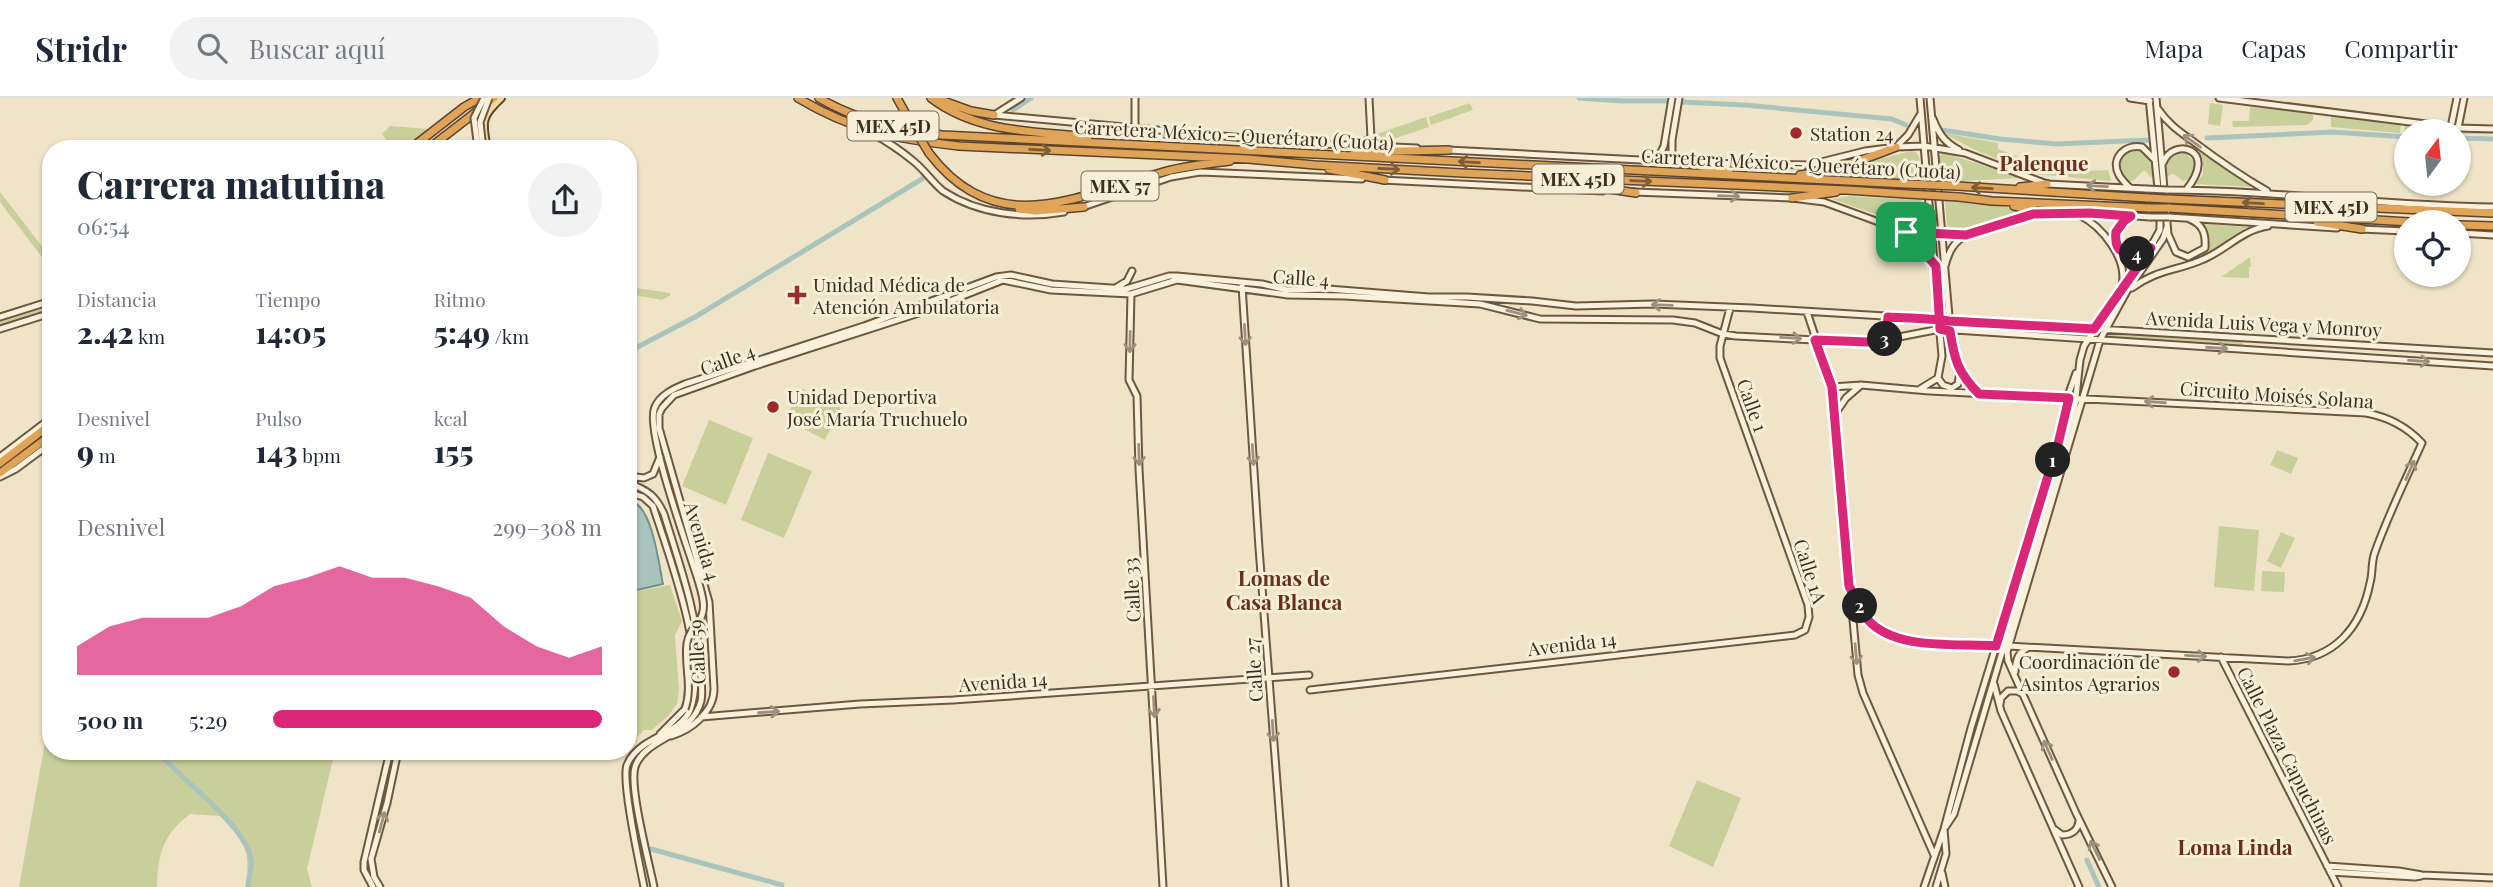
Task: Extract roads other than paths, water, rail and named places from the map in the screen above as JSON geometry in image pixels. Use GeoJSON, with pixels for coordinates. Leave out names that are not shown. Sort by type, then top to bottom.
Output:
{"type":"FeatureCollection","features":[{"type":"Feature","properties":{"kind":"highway"},"geometry":{"type":"LineString","coordinates":[[422,140],[464,107],[486,98]]}},
{"type":"Feature","properties":{"kind":"highway"},"geometry":{"type":"LineString","coordinates":[[438,140],[486,98]]}},
{"type":"Feature","properties":{"kind":"highway","name":"Carretera México - Querétaro (Cuota)"},"geometry":{"type":"LineString","coordinates":[[798,98],[830,117],[869,131],[912,141],[958,146],[1248,159],[1535,177],[1847,190],[1992,201],[2150,208],[2169,213],[2394,221]]}},
{"type":"Feature","properties":{"kind":"highway","name":"Carretera México - Querétaro (Cuota)"},"geometry":{"type":"LineString","coordinates":[[820,98],[859,118],[942,135],[2148,198],[2168,195],[2493,213]]}},
{"type":"Feature","properties":{"kind":"highway","name":"MEX 57"},"geometry":{"type":"LineString","coordinates":[[897,98],[929,153],[957,184],[991,202],[1015,205],[1056,204],[1161,172],[1248,159]]}},
{"type":"Feature","properties":{"kind":"highway"},"geometry":{"type":"LineString","coordinates":[[933,98],[944,108],[971,121],[999,128],[1113,142]]}},
{"type":"Feature","properties":{"kind":"highway"},"geometry":{"type":"LineString","coordinates":[[933,98],[971,111],[994,115]]}},
{"type":"Feature","properties":{"kind":"highway"},"geometry":{"type":"LineString","coordinates":[[1774,177],[1812,173],[1896,147]]}},
{"type":"Feature","properties":{"kind":"highway"},"geometry":{"type":"LineString","coordinates":[[1315,154],[1449,150]]}},
{"type":"Feature","properties":{"kind":"highway"},"geometry":{"type":"LineString","coordinates":[[1675,162],[1757,176]]}},
{"type":"Feature","properties":{"kind":"highway"},"geometry":{"type":"LineString","coordinates":[[1315,165],[1385,180]]}},
{"type":"Feature","properties":{"kind":"highway"},"geometry":{"type":"LineString","coordinates":[[1535,177],[1636,192]]}},
{"type":"Feature","properties":{"kind":"highway"},"geometry":{"type":"LineString","coordinates":[[2004,189],[2047,184]]}},
{"type":"Feature","properties":{"kind":"highway"},"geometry":{"type":"LineString","coordinates":[[1792,198],[1847,190]]}},
{"type":"Feature","properties":{"kind":"highway"},"geometry":{"type":"LineString","coordinates":[[1992,201],[2054,214]]}},
{"type":"Feature","properties":{"kind":"highway"},"geometry":{"type":"LineString","coordinates":[[991,202],[1036,211],[1084,207]]}},
{"type":"Feature","properties":{"kind":"highway"},"geometry":{"type":"LineString","coordinates":[[2271,216],[2362,229]]}},
{"type":"Feature","properties":{"kind":"highway"},"geometry":{"type":"LineString","coordinates":[[2471,225],[2493,226]]}},
{"type":"Feature","properties":{"kind":"highway"},"geometry":{"type":"LineString","coordinates":[[0,475],[42,433]]}},
{"type":"Feature","properties":{"kind":"highway"},"geometry":{"type":"LineString","coordinates":[[0,460],[42,440]]}},
{"type":"Feature","properties":{"kind":"main road"},"geometry":{"type":"LineString","coordinates":[[464,107],[474,98]]}},
{"type":"Feature","properties":{"kind":"main road"},"geometry":{"type":"LineString","coordinates":[[477,140],[474,118],[486,98]]}},
{"type":"Feature","properties":{"kind":"main road"},"geometry":{"type":"LineString","coordinates":[[483,140],[480,121],[486,98]]}},
{"type":"Feature","properties":{"kind":"main road"},"geometry":{"type":"LineString","coordinates":[[485,140],[484,119],[488,110],[501,98]]}},
{"type":"Feature","properties":{"kind":"main road"},"geometry":{"type":"LineString","coordinates":[[994,115],[1021,98]]}},
{"type":"Feature","properties":{"kind":"main road"},"geometry":{"type":"LineString","coordinates":[[1135,98],[1135,130]]}},
{"type":"Feature","properties":{"kind":"main road"},"geometry":{"type":"LineString","coordinates":[[1370,98],[1371,138]]}},
{"type":"Feature","properties":{"kind":"main road"},"geometry":{"type":"LineString","coordinates":[[1656,162],[1664,146],[1674,98]]}},
{"type":"Feature","properties":{"kind":"main road"},"geometry":{"type":"LineString","coordinates":[[1674,98],[1672,141],[1675,162]]}},
{"type":"Feature","properties":{"kind":"main road"},"geometry":{"type":"LineString","coordinates":[[1917,389],[1938,378],[1942,364],[1920,98]]}},
{"type":"Feature","properties":{"kind":"main road"},"geometry":{"type":"LineString","coordinates":[[1930,98],[1950,331],[1959,371],[1956,390],[1951,392],[1938,378]]}},
{"type":"Feature","properties":{"kind":"main road"},"geometry":{"type":"LineString","coordinates":[[2130,98],[2151,99],[2171,126],[2218,162],[2269,193]]}},
{"type":"Feature","properties":{"kind":"main road"},"geometry":{"type":"LineString","coordinates":[[2220,98],[2394,120]]}},
{"type":"Feature","properties":{"kind":"main road"},"geometry":{"type":"LineString","coordinates":[[2453,119],[2457,98]]}},
{"type":"Feature","properties":{"kind":"main road"},"geometry":{"type":"LineString","coordinates":[[2460,119],[2464,98]]}},
{"type":"Feature","properties":{"kind":"main road"},"geometry":{"type":"LineString","coordinates":[[1924,887],[1944,829],[1996,646],[2073,398],[2124,291],[2160,230],[2151,99]]}},
{"type":"Feature","properties":{"kind":"main road"},"geometry":{"type":"LineString","coordinates":[[1944,269],[1950,249],[1956,241],[2022,216],[2077,213],[2150,217],[2169,213],[2200,225],[2206,235],[2205,248],[2188,257],[2176,252],[2170,242],[2167,227],[2161,169],[2157,106]]}},
{"type":"Feature","properties":{"kind":"main road"},"geometry":{"type":"LineString","coordinates":[[1896,147],[1914,127],[1920,112]]}},
{"type":"Feature","properties":{"kind":"main road"},"geometry":{"type":"LineString","coordinates":[[1931,113],[1946,143],[1965,153],[2047,184],[2146,189],[2168,195],[2186,190],[2269,193],[2374,202],[2493,207]]}},
{"type":"Feature","properties":{"kind":"main road"},"geometry":{"type":"LineString","coordinates":[[994,115],[1299,143],[1656,162],[1810,165],[1865,151],[1924,146],[1965,153]]}},
{"type":"Feature","properties":{"kind":"main road"},"geometry":{"type":"LineString","coordinates":[[2471,129],[2493,130]]}},
{"type":"Feature","properties":{"kind":"main road"},"geometry":{"type":"LineString","coordinates":[[869,131],[914,161],[943,190],[979,206],[1022,215],[1037,216],[1084,207],[1171,177],[1199,172],[1510,183],[1636,192],[1792,198],[1824,202],[1906,232],[1966,235]]}},
{"type":"Feature","properties":{"kind":"main road"},"geometry":{"type":"LineString","coordinates":[[1359,145],[1371,138]]}},
{"type":"Feature","properties":{"kind":"main road"},"geometry":{"type":"LineString","coordinates":[[1371,138],[1386,146]]}},
{"type":"Feature","properties":{"kind":"main road"},"geometry":{"type":"LineString","coordinates":[[2130,188],[2118,172],[2117,162],[2121,152],[2131,147],[2141,147],[2155,161]]}},
{"type":"Feature","properties":{"kind":"main road"},"geometry":{"type":"LineString","coordinates":[[2161,169],[2166,155],[2175,149],[2186,149],[2195,155],[2199,164],[2198,174],[2186,190]]}},
{"type":"Feature","properties":{"kind":"main road"},"geometry":{"type":"LineString","coordinates":[[2077,213],[2094,223],[2115,252],[2124,273],[2124,291]]}},
{"type":"Feature","properties":{"kind":"main road"},"geometry":{"type":"LineString","coordinates":[[2131,216],[2116,232],[2117,246],[2122,252],[2133,255],[2151,248]]}},
{"type":"Feature","properties":{"kind":"main road"},"geometry":{"type":"LineString","coordinates":[[2183,217],[2274,225],[2394,230]]}},
{"type":"Feature","properties":{"kind":"main road"},"geometry":{"type":"LineString","coordinates":[[2124,291],[2153,274],[2209,258],[2242,235],[2274,225]]}},
{"type":"Feature","properties":{"kind":"main road"},"geometry":{"type":"LineString","coordinates":[[2073,398],[2069,393],[2087,340],[2163,239],[2167,227]]}},
{"type":"Feature","properties":{"kind":"main road"},"geometry":{"type":"LineString","coordinates":[[1906,232],[1936,266]]}},
{"type":"Feature","properties":{"kind":"main road"},"geometry":{"type":"LineString","coordinates":[[2471,234],[2493,235]]}},
{"type":"Feature","properties":{"kind":"main road"},"geometry":{"type":"LineString","coordinates":[[1115,288],[1127,281],[1132,271]]}},
{"type":"Feature","properties":{"kind":"main road","name":"Calle 4"},"geometry":{"type":"LineString","coordinates":[[671,390],[864,326],[996,277],[1011,275],[1052,284],[1131,289],[1169,276],[1287,290],[1328,289],[1566,305],[1730,307],[1949,321]]}},
{"type":"Feature","properties":{"kind":"main road","name":"Calle 4"},"geometry":{"type":"LineString","coordinates":[[668,400],[719,378],[855,335],[1003,280],[1051,289],[1131,294],[1177,280],[1242,285],[1288,295],[1335,295],[1480,304],[1540,319],[1687,322],[1704,325],[1723,334],[1815,340],[1868,342],[1940,329],[1950,331]]}},
{"type":"Feature","properties":{"kind":"main road","name":"Calle 27"},"geometry":{"type":"LineString","coordinates":[[1242,285],[1285,887]]}},
{"type":"Feature","properties":{"kind":"main road","name":"Calle 33"},"geometry":{"type":"LineString","coordinates":[[1131,294],[1129,380],[1137,396],[1163,887]]}},
{"type":"Feature","properties":{"kind":"main road"},"geometry":{"type":"LineString","coordinates":[[0,317],[42,304]]}},
{"type":"Feature","properties":{"kind":"main road","name":"Calle 1"},"geometry":{"type":"LineString","coordinates":[[1730,307],[1720,358],[1775,510]]}},
{"type":"Feature","properties":{"kind":"main road"},"geometry":{"type":"LineString","coordinates":[[1807,312],[1832,387],[1858,675],[1863,693],[1934,855]]}},
{"type":"Feature","properties":{"kind":"main road"},"geometry":{"type":"LineString","coordinates":[[0,329],[42,316]]}},
{"type":"Feature","properties":{"kind":"main road"},"geometry":{"type":"LineString","coordinates":[[1886,338],[1888,317]]}},
{"type":"Feature","properties":{"kind":"main road","name":"Avenida Luis Vega y Monroy"},"geometry":{"type":"LineString","coordinates":[[1949,321],[2493,353]]}},
{"type":"Feature","properties":{"kind":"main road"},"geometry":{"type":"LineString","coordinates":[[2026,326],[2027,336]]}},
{"type":"Feature","properties":{"kind":"main road","name":"Avenida Luis Vega y Monroy"},"geometry":{"type":"LineString","coordinates":[[1950,331],[2493,366]]}},
{"type":"Feature","properties":{"kind":"main road"},"geometry":{"type":"LineString","coordinates":[[2245,338],[2245,350]]}},
{"type":"Feature","properties":{"kind":"main road"},"geometry":{"type":"LineString","coordinates":[[2328,343],[2328,355]]}},
{"type":"Feature","properties":{"kind":"main road"},"geometry":{"type":"LineString","coordinates":[[2080,360],[2073,398],[2007,657],[2112,887]]}},
{"type":"Feature","properties":{"kind":"main road"},"geometry":{"type":"LineString","coordinates":[[1959,371],[1979,394]]}},
{"type":"Feature","properties":{"kind":"main road"},"geometry":{"type":"LineString","coordinates":[[1943,385],[1952,388],[1958,384]]}},
{"type":"Feature","properties":{"kind":"main road"},"geometry":{"type":"LineString","coordinates":[[1834,415],[1846,398],[1861,385]]}},
{"type":"Feature","properties":{"kind":"main road","name":"Circuito Moisés Solana"},"geometry":{"type":"LineString","coordinates":[[1832,387],[1861,385],[1979,394],[2376,415],[2401,424],[2422,443],[2374,553],[2370,586],[2363,605],[2343,638],[2325,653],[2302,660],[2008,646]]}},
{"type":"Feature","properties":{"kind":"main road","name":"Avenida 4"},"geometry":{"type":"LineString","coordinates":[[658,737],[685,709],[689,698],[686,646],[688,637],[701,620],[704,605],[654,430],[653,412],[660,399],[671,390]]}},
{"type":"Feature","properties":{"kind":"main road"},"geometry":{"type":"LineString","coordinates":[[1937,887],[1946,854],[1944,829],[1954,814],[2073,398]]}},
{"type":"Feature","properties":{"kind":"main road","name":"Avenida 4"},"geometry":{"type":"LineString","coordinates":[[668,400],[659,414],[659,428],[705,588]]}},
{"type":"Feature","properties":{"kind":"main road"},"geometry":{"type":"LineString","coordinates":[[0,460],[42,425]]}},
{"type":"Feature","properties":{"kind":"main road"},"geometry":{"type":"LineString","coordinates":[[0,475],[16,469],[42,450]]}},
{"type":"Feature","properties":{"kind":"main road"},"geometry":{"type":"LineString","coordinates":[[637,477],[644,478],[653,474],[660,457]]}},
{"type":"Feature","properties":{"kind":"main road"},"geometry":{"type":"LineString","coordinates":[[637,486],[649,491],[657,499],[664,514],[696,625],[701,700],[690,720],[671,736]]}},
{"type":"Feature","properties":{"kind":"main road"},"geometry":{"type":"LineString","coordinates":[[637,495],[653,506],[681,595],[693,649],[694,698],[683,721],[637,751]]}},
{"type":"Feature","properties":{"kind":"main road","name":"Calle 1A"},"geometry":{"type":"LineString","coordinates":[[1775,510],[1808,605],[1808,623],[1805,630],[1795,635]]}},
{"type":"Feature","properties":{"kind":"main road"},"geometry":{"type":"LineString","coordinates":[[1849,586],[1869,620],[1884,633],[1910,642],[1996,646]]}},
{"type":"Feature","properties":{"kind":"main road","name":"Calle 59"},"geometry":{"type":"LineString","coordinates":[[701,717],[714,698],[710,618],[705,588]]}},
{"type":"Feature","properties":{"kind":"main road","name":"Avenida 14"},"geometry":{"type":"LineString","coordinates":[[1310,690],[1795,635]]}},
{"type":"Feature","properties":{"kind":"main road"},"geometry":{"type":"LineString","coordinates":[[2015,675],[2016,661],[2021,652],[2030,647]]}},
{"type":"Feature","properties":{"kind":"main road","name":"Calle Plaza Capuchinas"},"geometry":{"type":"LineString","coordinates":[[2221,657],[2338,887]]}},
{"type":"Feature","properties":{"kind":"main road","name":"Avenida 14"},"geometry":{"type":"LineString","coordinates":[[701,717],[1308,675]]}},
{"type":"Feature","properties":{"kind":"main road"},"geometry":{"type":"LineString","coordinates":[[1993,677],[2000,707],[2079,887]]}},
{"type":"Feature","properties":{"kind":"main road"},"geometry":{"type":"LineString","coordinates":[[2000,707],[2001,698],[2008,691],[2017,691],[2025,697]]}},
{"type":"Feature","properties":{"kind":"main road"},"geometry":{"type":"LineString","coordinates":[[654,887],[633,780],[639,758],[649,748],[694,725],[701,717]]}},
{"type":"Feature","properties":{"kind":"main road"},"geometry":{"type":"LineString","coordinates":[[373,887],[363,870],[388,760]]}},
{"type":"Feature","properties":{"kind":"main road"},"geometry":{"type":"LineString","coordinates":[[380,887],[374,877],[371,859],[396,760]]}},
{"type":"Feature","properties":{"kind":"main road"},"geometry":{"type":"LineString","coordinates":[[630,760],[625,772],[644,887]]}},
{"type":"Feature","properties":{"kind":"main road"},"geometry":{"type":"LineString","coordinates":[[2052,827],[2062,835],[2071,834],[2079,822],[2076,813]]}},
{"type":"Feature","properties":{"kind":"main road"},"geometry":{"type":"LineString","coordinates":[[2329,869],[2493,878]]}},
{"type":"Feature","properties":{"kind":"main road"},"geometry":{"type":"LineString","coordinates":[[1941,870],[1945,887]]}},
{"type":"Feature","properties":{"kind":"water"},"geometry":{"type":"Polygon","coordinates":[[[637,504],[649,522],[663,584],[637,590],[637,504]]]}},
{"type":"Feature","properties":{"kind":"waterway"},"geometry":{"type":"LineString","coordinates":[[1013,110],[1031,98]]}},
{"type":"Feature","properties":{"kind":"waterway"},"geometry":{"type":"LineString","coordinates":[[1579,98],[1669,101]]}},
{"type":"Feature","properties":{"kind":"waterway"},"geometry":{"type":"LineString","coordinates":[[1681,102],[1745,105],[1892,119],[1906,125]]}},
{"type":"Feature","properties":{"kind":"waterway"},"geometry":{"type":"LineString","coordinates":[[1942,130],[2056,144],[2148,140]]}},
{"type":"Feature","properties":{"kind":"waterway"},"geometry":{"type":"LineString","coordinates":[[2207,138],[2333,132],[2394,136]]}},
{"type":"Feature","properties":{"kind":"waterway"},"geometry":{"type":"LineString","coordinates":[[2471,138],[2493,139]]}},
{"type":"Feature","properties":{"kind":"waterway"},"geometry":{"type":"LineString","coordinates":[[637,347],[695,317],[922,179]]}},
{"type":"Feature","properties":{"kind":"waterway"},"geometry":{"type":"LineString","coordinates":[[165,760],[238,833],[251,860],[248,887]]}},
{"type":"Feature","properties":{"kind":"waterway"},"geometry":{"type":"LineString","coordinates":[[651,849],[782,885]]}},
{"type":"Feature","properties":{"kind":"waterway"},"geometry":{"type":"LineString","coordinates":[[2087,860],[2099,887]]}},
{"type":"Feature","properties":{"kind":"tunnel"},"geometry":{"type":"LineString","coordinates":[[1510,180],[1511,159]]}},
{"type":"Feature","properties":{"kind":"place","name":"Station 24"},"geometry":{"type":"Point","coordinates":[1796,133]}},
{"type":"Feature","properties":{"kind":"place","name":"Unidad Médica de Atención Ambulatoria"},"geometry":{"type":"Point","coordinates":[797,295]}},
{"type":"Feature","properties":{"kind":"place","name":"Unidad Deportiva José María Truchuelo"},"geometry":{"type":"Point","coordinates":[773,407]}},
{"type":"Feature","properties":{"kind":"place","name":"Coordinación de Asintos Agrarios"},"geometry":{"type":"Point","coordinates":[2174,672]}},
{"type":"Feature","properties":{"kind":"district","name":"Palenque"},"geometry":{"type":"Point","coordinates":[2044,162]}},
{"type":"Feature","properties":{"kind":"district","name":"Lomas de Casa Blanca"},"geometry":{"type":"Point","coordinates":[1284,589]}},
{"type":"Feature","properties":{"kind":"district","name":"Loma Linda"},"geometry":{"type":"Point","coordinates":[2235,846]}}]}
